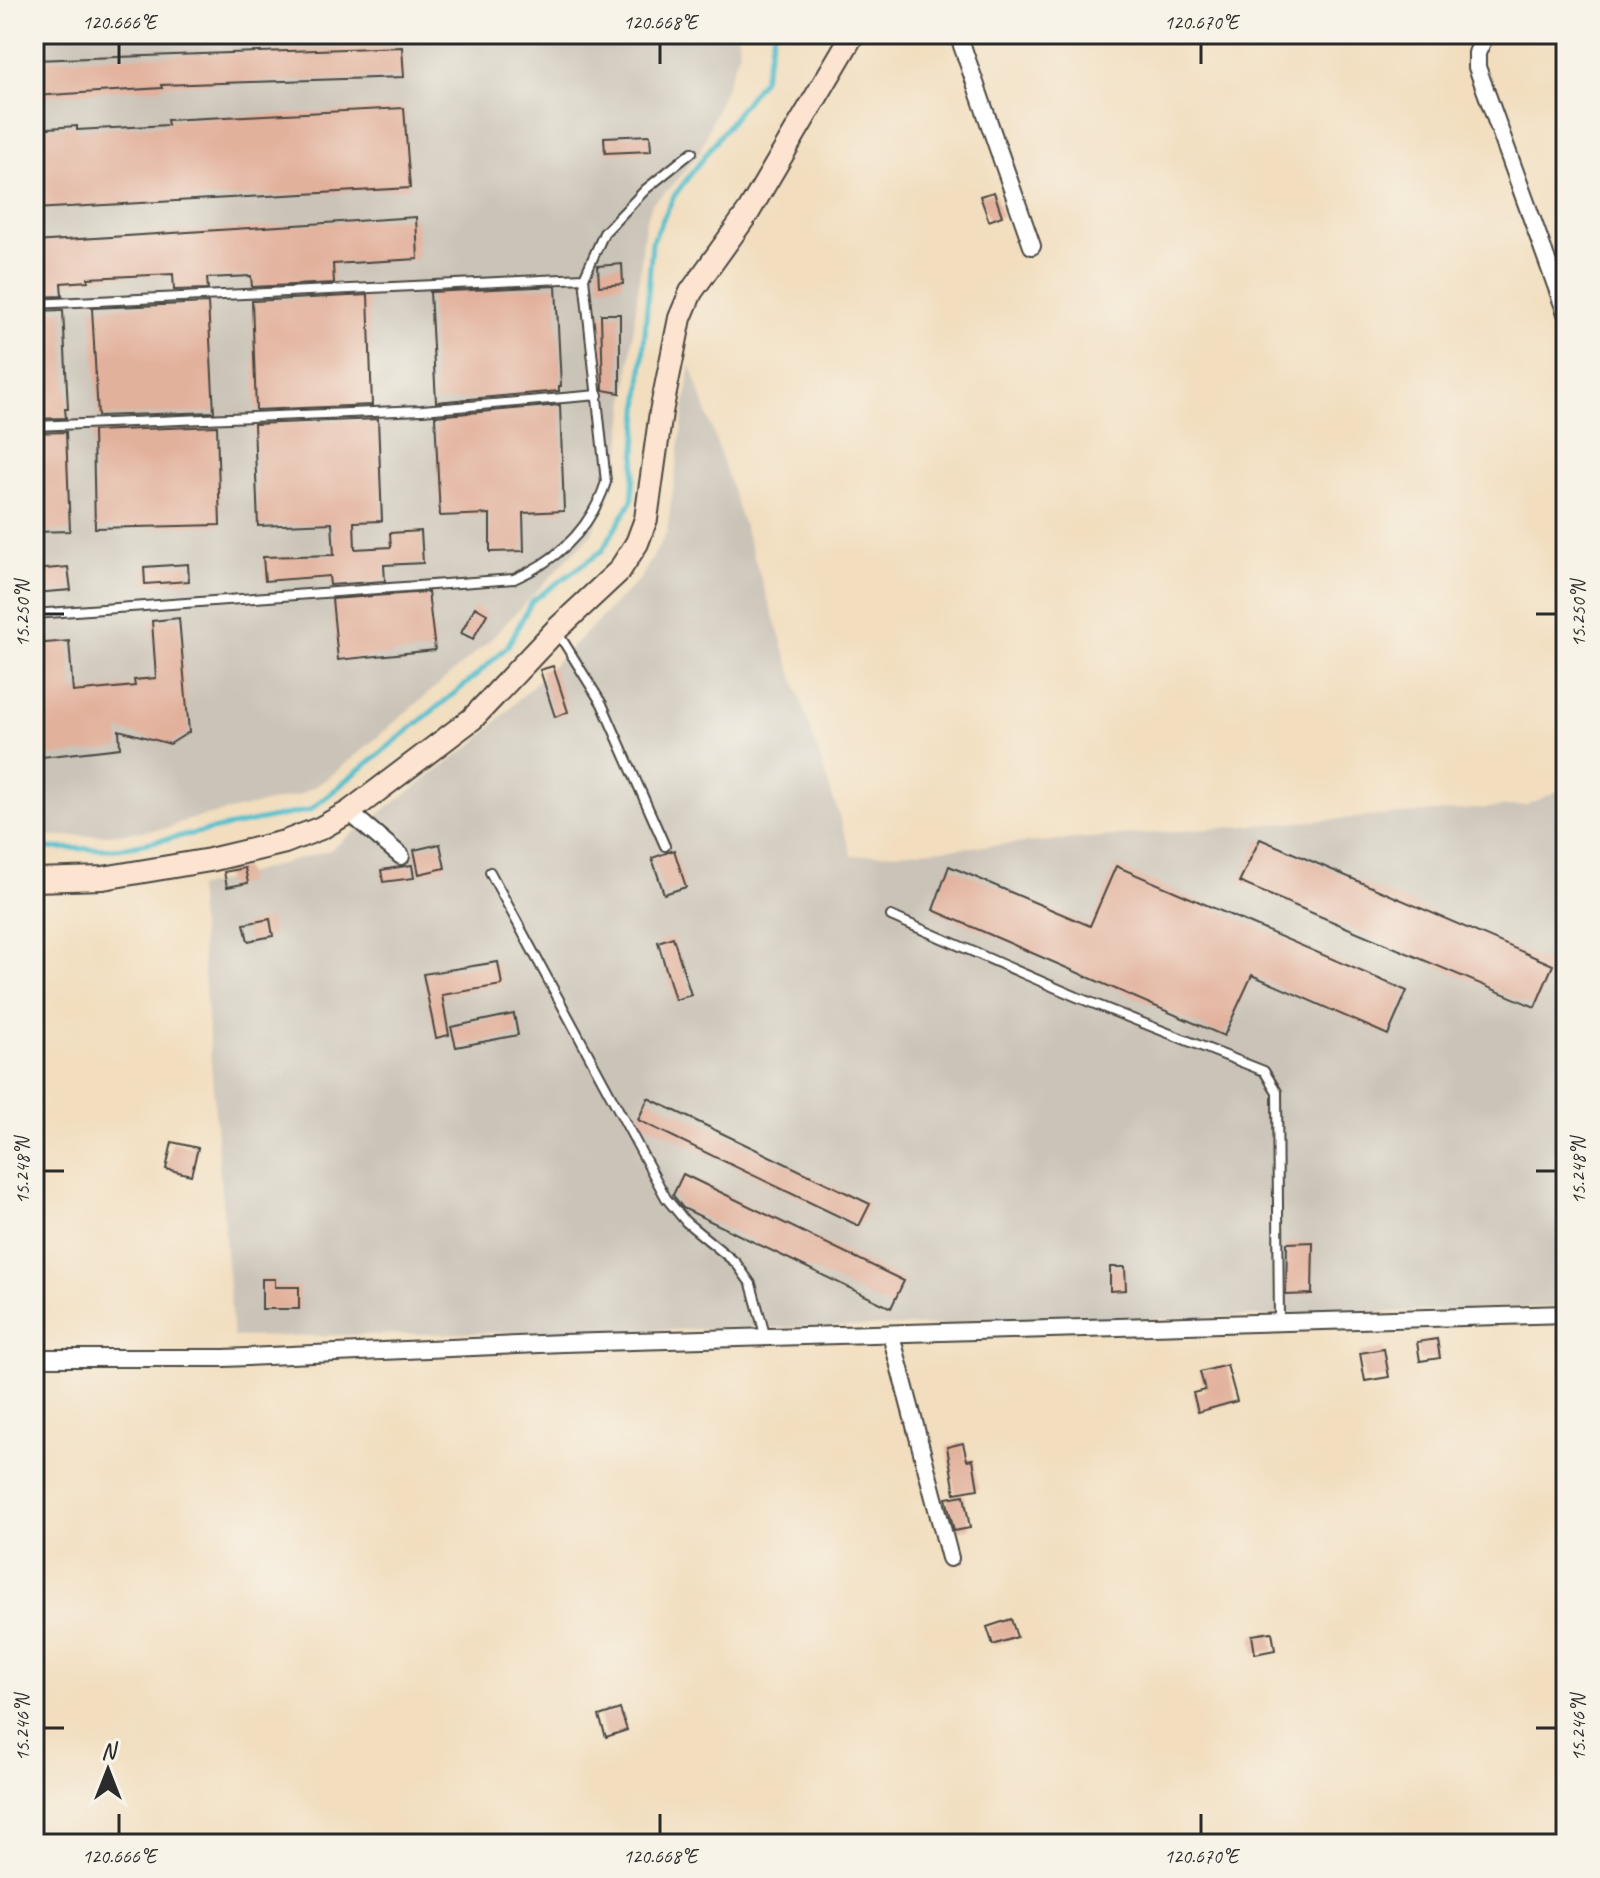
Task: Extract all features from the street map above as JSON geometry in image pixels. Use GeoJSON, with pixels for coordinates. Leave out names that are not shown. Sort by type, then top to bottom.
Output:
{"type":"FeatureCollection","features":[{"type":"Feature","properties":{"kind":"street"},"geometry":{"type":"LineString","coordinates":[[34,880],[103,878],[210,860],[285,842],[321,828],[349,812],[472,719],[556,630],[619,571],[637,543],[646,519],[661,412],[680,318],[691,292],[749,211],[853,34]]}},
{"type":"Feature","properties":{"kind":"street"},"geometry":{"type":"LineString","coordinates":[[958,34],[1032,246]]}},
{"type":"Feature","properties":{"kind":"street"},"geometry":{"type":"LineString","coordinates":[[1486,34],[1477,53],[1477,67],[1566,313]]}},
{"type":"Feature","properties":{"kind":"street"},"geometry":{"type":"LineString","coordinates":[[349,812],[401,856]]}},
{"type":"Feature","properties":{"kind":"street"},"geometry":{"type":"LineString","coordinates":[[34,1358],[224,1358],[563,1343],[1566,1314]]}},
{"type":"Feature","properties":{"kind":"street"},"geometry":{"type":"LineString","coordinates":[[891,1335],[950,1558]]}},
{"type":"Feature","properties":{"kind":"lane"},"geometry":{"type":"LineString","coordinates":[[34,614],[514,579],[539,568],[567,545],[598,506],[606,482],[584,278],[604,233],[646,189],[692,152]]}},
{"type":"Feature","properties":{"kind":"lane"},"geometry":{"type":"LineString","coordinates":[[34,304],[584,278]]}},
{"type":"Feature","properties":{"kind":"lane"},"geometry":{"type":"LineString","coordinates":[[34,426],[422,410],[598,395]]}},
{"type":"Feature","properties":{"kind":"lane"},"geometry":{"type":"LineString","coordinates":[[556,630],[602,704],[665,846]]}},
{"type":"Feature","properties":{"kind":"lane"},"geometry":{"type":"LineString","coordinates":[[490,872],[666,1198],[686,1222],[736,1263],[751,1284],[767,1339]]}},
{"type":"Feature","properties":{"kind":"lane"},"geometry":{"type":"LineString","coordinates":[[891,916],[1077,997],[1264,1071],[1277,1092],[1279,1322]]}},
{"type":"Feature","properties":{"kind":"shaded area"},"geometry":{"type":"Polygon","coordinates":[[[34,34],[737,34],[740,51],[699,153],[671,187],[653,202],[645,223],[618,474],[592,533],[487,643],[324,781],[297,796],[183,821],[169,828],[109,835],[34,837],[34,34]]]}},
{"type":"Feature","properties":{"kind":"shaded area"},"geometry":{"type":"Polygon","coordinates":[[[691,365],[852,856],[1527,805],[1566,787],[1566,1307],[959,1325],[233,1337],[197,888],[330,850],[476,742],[641,578],[667,532],[691,365]]]}},
{"type":"Feature","properties":{"kind":"building"},"geometry":{"type":"Polygon","coordinates":[[[402,47],[404,77],[161,85],[162,88],[34,96],[34,60],[402,47]]]}},
{"type":"Feature","properties":{"kind":"building"},"geometry":{"type":"Polygon","coordinates":[[[404,108],[410,188],[34,209],[34,129],[168,125],[167,120],[404,108]]]}},
{"type":"Feature","properties":{"kind":"building"},"geometry":{"type":"Polygon","coordinates":[[[650,135],[651,151],[605,153],[604,137],[650,135]]]}},
{"type":"Feature","properties":{"kind":"building"},"geometry":{"type":"Polygon","coordinates":[[[994,192],[1002,216],[989,221],[980,196],[994,192]]]}},
{"type":"Feature","properties":{"kind":"building"},"geometry":{"type":"Polygon","coordinates":[[[416,217],[418,259],[333,264],[334,283],[252,287],[251,276],[207,278],[208,289],[174,290],[173,274],[88,278],[88,281],[61,283],[62,296],[34,297],[34,242],[416,217]]]}},
{"type":"Feature","properties":{"kind":"building"},"geometry":{"type":"Polygon","coordinates":[[[622,264],[623,284],[599,286],[598,266],[622,264]]]}},
{"type":"Feature","properties":{"kind":"building"},"geometry":{"type":"Polygon","coordinates":[[[556,286],[559,391],[436,402],[430,292],[556,286]]]}},
{"type":"Feature","properties":{"kind":"building"},"geometry":{"type":"Polygon","coordinates":[[[368,295],[372,405],[256,410],[252,301],[368,295]]]}},
{"type":"Feature","properties":{"kind":"building"},"geometry":{"type":"Polygon","coordinates":[[[208,303],[214,412],[98,416],[92,308],[208,303]]]}},
{"type":"Feature","properties":{"kind":"building"},"geometry":{"type":"Polygon","coordinates":[[[63,310],[66,418],[34,419],[34,311],[63,310]]]}},
{"type":"Feature","properties":{"kind":"building"},"geometry":{"type":"Polygon","coordinates":[[[601,314],[620,314],[620,393],[603,390],[601,314]]]}},
{"type":"Feature","properties":{"kind":"building"},"geometry":{"type":"Polygon","coordinates":[[[560,405],[564,511],[523,513],[524,551],[490,552],[490,514],[440,516],[435,416],[560,405]]]}},
{"type":"Feature","properties":{"kind":"building"},"geometry":{"type":"Polygon","coordinates":[[[378,419],[382,521],[354,522],[355,549],[391,547],[390,533],[421,531],[423,563],[384,565],[385,581],[330,585],[329,576],[265,581],[263,557],[334,555],[332,523],[258,526],[254,424],[378,419]]]}},
{"type":"Feature","properties":{"kind":"building"},"geometry":{"type":"Polygon","coordinates":[[[217,426],[220,525],[95,528],[93,431],[217,426]]]}},
{"type":"Feature","properties":{"kind":"building"},"geometry":{"type":"Polygon","coordinates":[[[66,432],[70,531],[34,532],[34,433],[66,432]]]}},
{"type":"Feature","properties":{"kind":"building"},"geometry":{"type":"Polygon","coordinates":[[[188,564],[189,581],[145,584],[144,567],[188,564]]]}},
{"type":"Feature","properties":{"kind":"building"},"geometry":{"type":"Polygon","coordinates":[[[68,567],[71,590],[34,593],[34,570],[68,567]]]}},
{"type":"Feature","properties":{"kind":"building"},"geometry":{"type":"Polygon","coordinates":[[[428,592],[435,650],[338,660],[332,599],[428,592]]]}},
{"type":"Feature","properties":{"kind":"building"},"geometry":{"type":"Polygon","coordinates":[[[475,607],[487,614],[473,639],[461,633],[475,607]]]}},
{"type":"Feature","properties":{"kind":"building"},"geometry":{"type":"Polygon","coordinates":[[[179,618],[189,732],[170,744],[119,730],[120,748],[34,758],[34,644],[69,641],[73,692],[135,686],[134,680],[156,678],[152,621],[179,618]]]}},
{"type":"Feature","properties":{"kind":"building"},"geometry":{"type":"Polygon","coordinates":[[[553,666],[568,712],[555,717],[540,670],[553,666]]]}},
{"type":"Feature","properties":{"kind":"building"},"geometry":{"type":"Polygon","coordinates":[[[1260,839],[1553,965],[1535,1007],[1239,882],[1260,839]]]}},
{"type":"Feature","properties":{"kind":"building"},"geometry":{"type":"Polygon","coordinates":[[[440,844],[445,868],[419,874],[414,850],[440,844]]]}},
{"type":"Feature","properties":{"kind":"building"},"geometry":{"type":"Polygon","coordinates":[[[674,850],[686,887],[664,894],[652,858],[674,850]]]}},
{"type":"Feature","properties":{"kind":"building"},"geometry":{"type":"Polygon","coordinates":[[[412,865],[414,878],[383,882],[381,870],[412,865]]]}},
{"type":"Feature","properties":{"kind":"building"},"geometry":{"type":"Polygon","coordinates":[[[949,866],[1090,926],[1116,866],[1407,991],[1388,1035],[1252,975],[1224,1036],[933,910],[949,866]]]}},
{"type":"Feature","properties":{"kind":"building"},"geometry":{"type":"Polygon","coordinates":[[[245,868],[248,883],[227,887],[224,872],[245,868]]]}},
{"type":"Feature","properties":{"kind":"building"},"geometry":{"type":"Polygon","coordinates":[[[270,919],[273,936],[248,941],[244,924],[270,919]]]}},
{"type":"Feature","properties":{"kind":"building"},"geometry":{"type":"Polygon","coordinates":[[[673,937],[691,995],[675,1000],[658,942],[673,937]]]}},
{"type":"Feature","properties":{"kind":"building"},"geometry":{"type":"Polygon","coordinates":[[[498,962],[502,985],[442,995],[449,1035],[436,1038],[423,974],[498,962]]]}},
{"type":"Feature","properties":{"kind":"building"},"geometry":{"type":"Polygon","coordinates":[[[514,1014],[518,1035],[456,1047],[451,1027],[514,1014]]]}},
{"type":"Feature","properties":{"kind":"building"},"geometry":{"type":"Polygon","coordinates":[[[648,1098],[870,1204],[859,1226],[638,1120],[648,1098]]]}},
{"type":"Feature","properties":{"kind":"building"},"geometry":{"type":"Polygon","coordinates":[[[172,1142],[198,1148],[191,1175],[166,1169],[172,1142]]]}},
{"type":"Feature","properties":{"kind":"building"},"geometry":{"type":"Polygon","coordinates":[[[683,1174],[904,1281],[891,1308],[683,1208],[673,1195],[683,1174]]]}},
{"type":"Feature","properties":{"kind":"building"},"geometry":{"type":"Polygon","coordinates":[[[1313,1242],[1312,1294],[1286,1295],[1287,1243],[1313,1242]]]}},
{"type":"Feature","properties":{"kind":"building"},"geometry":{"type":"Polygon","coordinates":[[[1110,1267],[1125,1267],[1126,1290],[1110,1291],[1110,1267]]]}},
{"type":"Feature","properties":{"kind":"building"},"geometry":{"type":"Polygon","coordinates":[[[262,1279],[275,1279],[275,1287],[299,1287],[299,1309],[262,1309],[262,1279]]]}},
{"type":"Feature","properties":{"kind":"building"},"geometry":{"type":"Polygon","coordinates":[[[1437,1339],[1440,1358],[1420,1361],[1417,1342],[1437,1339]]]}},
{"type":"Feature","properties":{"kind":"building"},"geometry":{"type":"Polygon","coordinates":[[[1384,1349],[1389,1377],[1365,1381],[1360,1353],[1384,1349]]]}},
{"type":"Feature","properties":{"kind":"building"},"geometry":{"type":"Polygon","coordinates":[[[1227,1365],[1237,1401],[1198,1412],[1193,1393],[1205,1390],[1200,1372],[1227,1365]]]}},
{"type":"Feature","properties":{"kind":"building"},"geometry":{"type":"Polygon","coordinates":[[[963,1443],[967,1460],[973,1459],[978,1489],[955,1493],[947,1447],[963,1443]]]}},
{"type":"Feature","properties":{"kind":"building"},"geometry":{"type":"Polygon","coordinates":[[[964,1495],[970,1528],[954,1531],[946,1498],[964,1495]]]}},
{"type":"Feature","properties":{"kind":"building"},"geometry":{"type":"Polygon","coordinates":[[[1011,1619],[1017,1637],[993,1645],[987,1627],[1011,1619]]]}},
{"type":"Feature","properties":{"kind":"building"},"geometry":{"type":"Polygon","coordinates":[[[1272,1632],[1275,1650],[1255,1654],[1252,1635],[1272,1632]]]}},
{"type":"Feature","properties":{"kind":"building"},"geometry":{"type":"Polygon","coordinates":[[[620,1709],[627,1730],[606,1737],[599,1716],[620,1709]]]}},
{"type":"Feature","properties":{"kind":"waterway"},"geometry":{"type":"LineString","coordinates":[[34,848],[117,849],[310,810],[472,679],[507,647],[532,601],[602,551],[632,500],[652,242],[674,196],[763,79],[774,34]]}}]}
